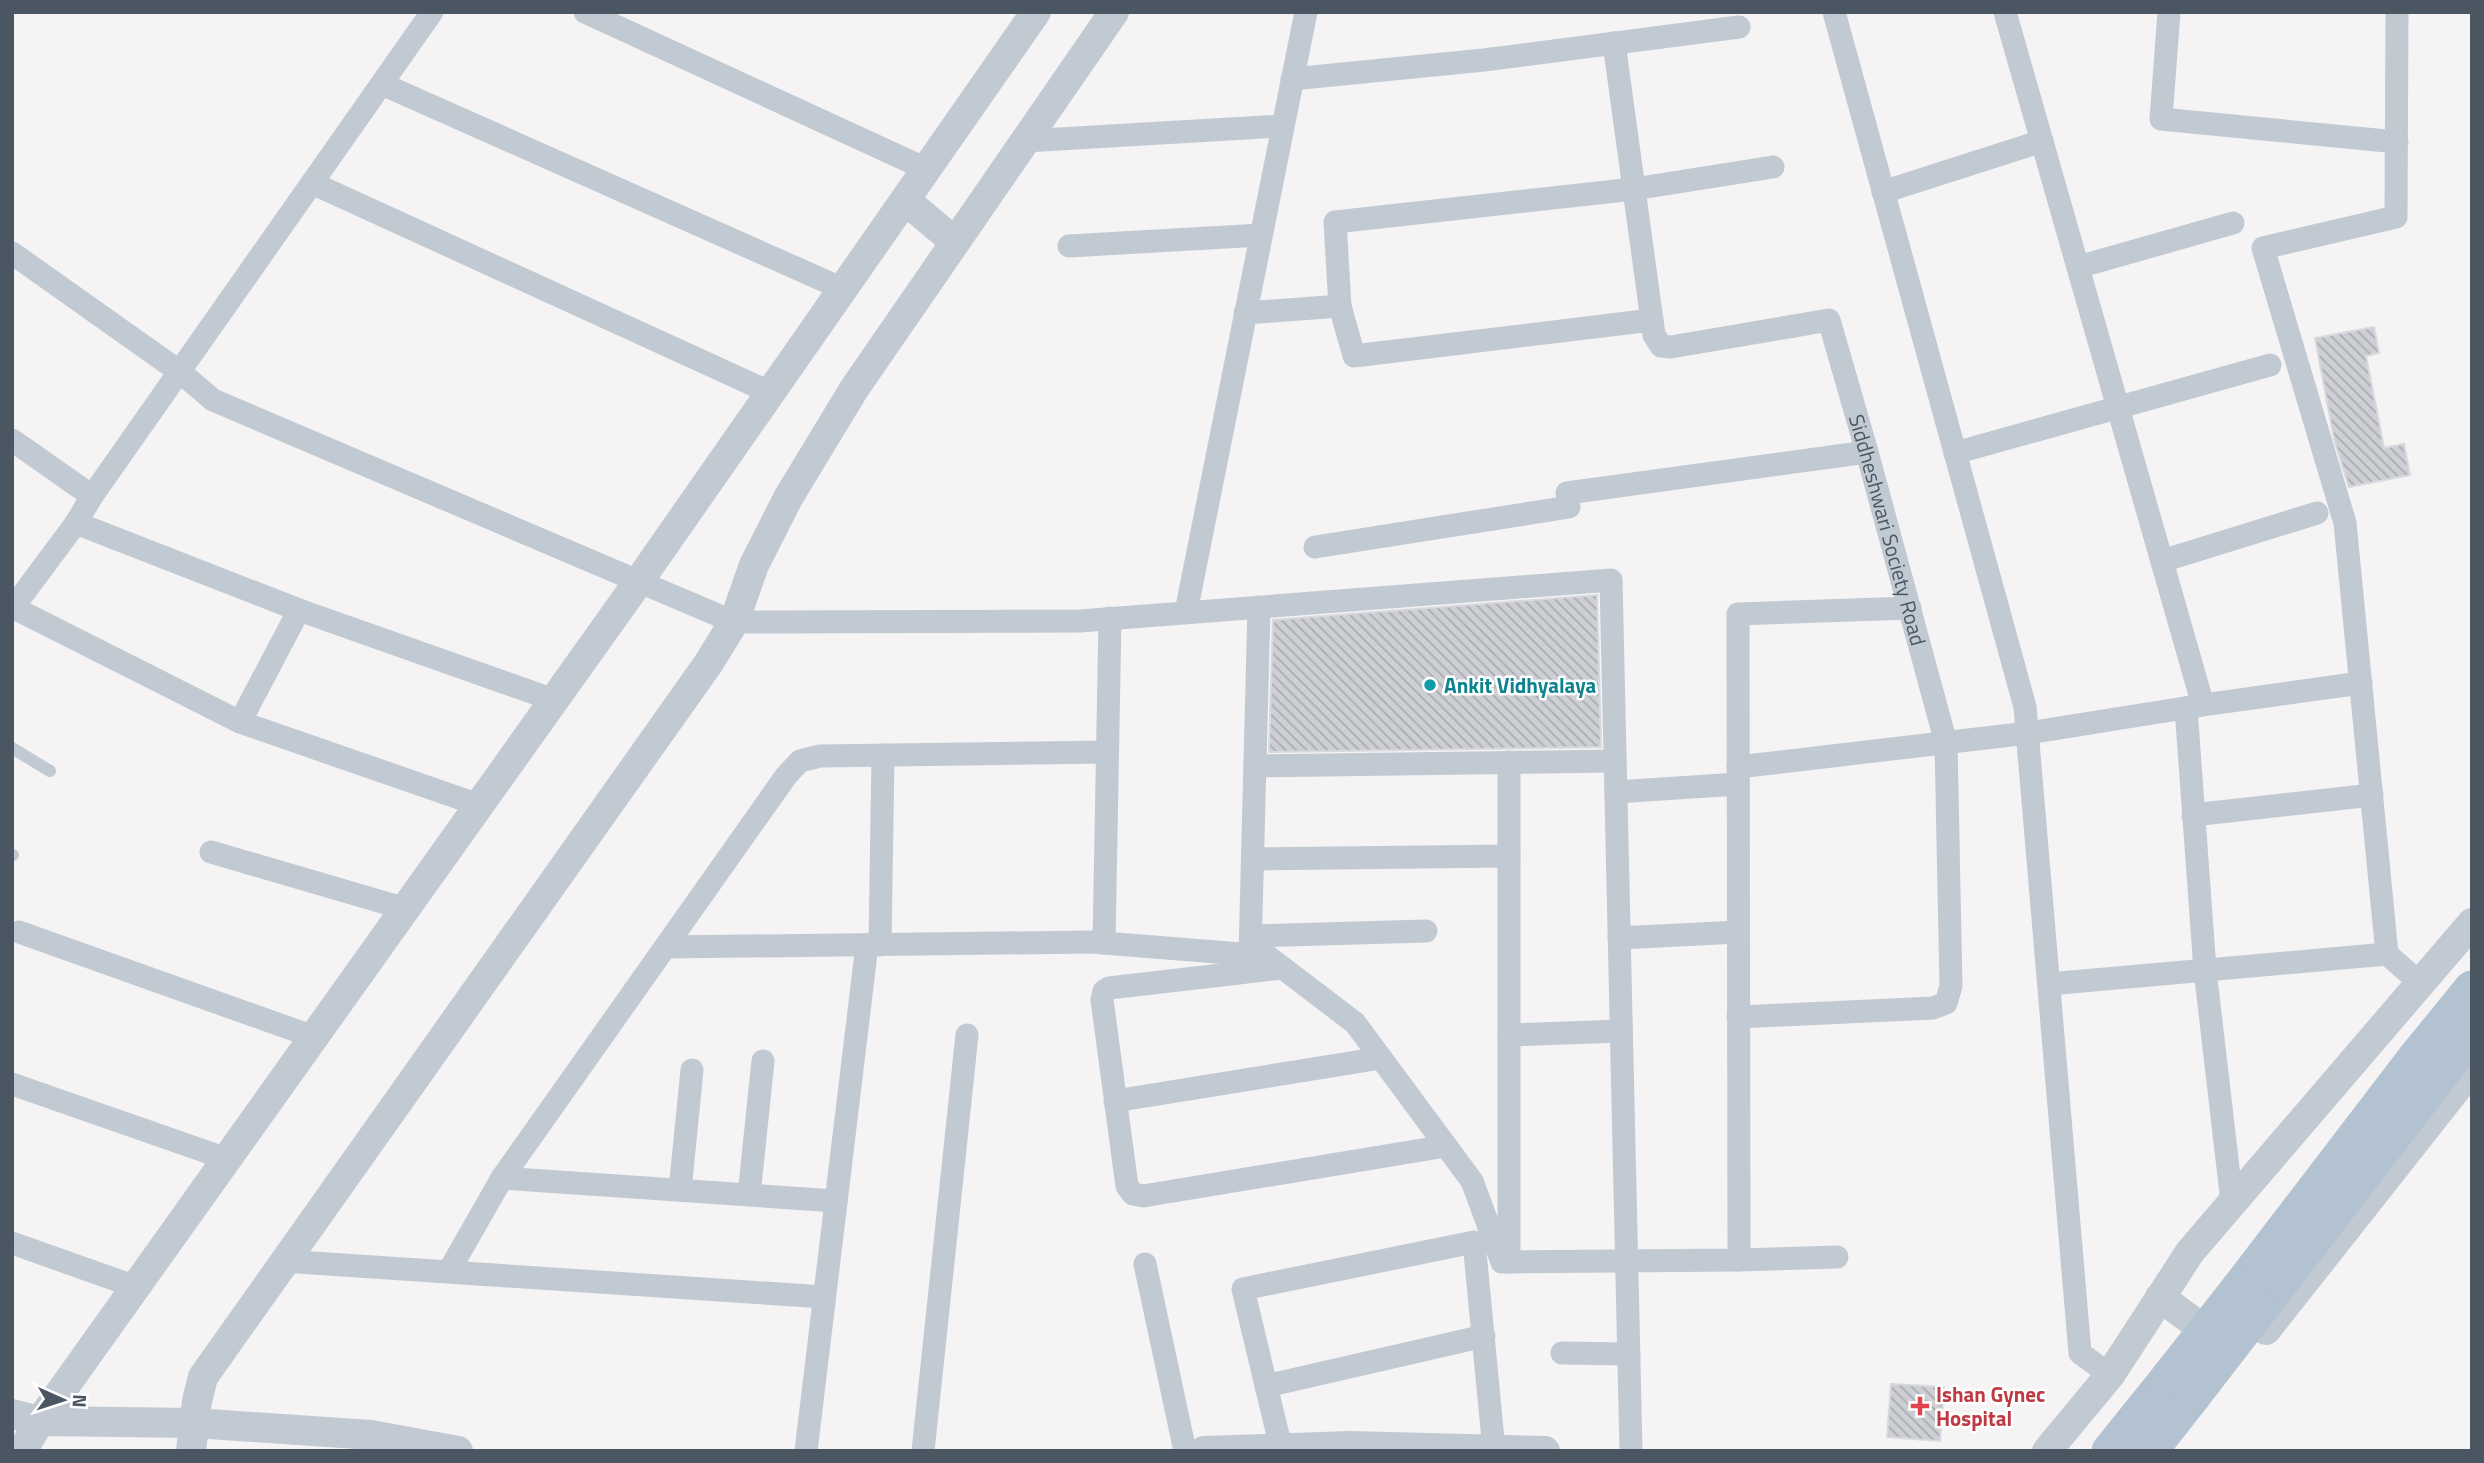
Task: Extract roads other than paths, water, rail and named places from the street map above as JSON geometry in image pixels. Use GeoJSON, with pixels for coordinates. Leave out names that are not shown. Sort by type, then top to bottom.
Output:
{"type":"FeatureCollection","features":[{"type":"Feature","properties":{"kind":"main road"},"geometry":{"type":"LineString","coordinates":[[2250,1298],[2415,1059],[2472,989]]}},
{"type":"Feature","properties":{"kind":"main road"},"geometry":{"type":"LineString","coordinates":[[2110,1451],[2181,1387],[2250,1298],[2472,1034]]}},
{"type":"Feature","properties":{"kind":"main road"},"geometry":{"type":"LineString","coordinates":[[2149,1451],[2181,1387]]}},
{"type":"Feature","properties":{"kind":"street"},"geometry":{"type":"LineString","coordinates":[[432,12],[92,496],[76,523],[13,608],[240,722],[479,805]]}},
{"type":"Feature","properties":{"kind":"street"},"geometry":{"type":"LineString","coordinates":[[585,12],[926,169]]}},
{"type":"Feature","properties":{"kind":"street"},"geometry":{"type":"LineString","coordinates":[[193,1437],[203,1377],[700,675],[734,622],[754,565],[788,498],[854,389],[1114,12]]}},
{"type":"Feature","properties":{"kind":"street"},"geometry":{"type":"LineString","coordinates":[[1186,612],[1306,12]]}},
{"type":"Feature","properties":{"kind":"street"},"geometry":{"type":"LineString","coordinates":[[1834,12],[2025,707],[2080,1353],[2110,1375]]}},
{"type":"Feature","properties":{"kind":"street"},"geometry":{"type":"LineString","coordinates":[[2005,12],[2162,561],[2194,706],[2193,815],[2205,970],[2232,1202]]}},
{"type":"Feature","properties":{"kind":"street"},"geometry":{"type":"LineString","coordinates":[[2169,12],[2161,119],[2397,142]]}},
{"type":"Feature","properties":{"kind":"street"},"geometry":{"type":"LineString","coordinates":[[2397,12],[2396,217],[2263,248],[2345,523],[2387,954],[2421,984]]}},
{"type":"Feature","properties":{"kind":"street"},"geometry":{"type":"LineString","coordinates":[[22,1451],[26,1418],[136,1287],[639,581],[1035,13]]}},
{"type":"Feature","properties":{"kind":"street"},"geometry":{"type":"LineString","coordinates":[[1292,79],[1484,60],[1739,27]]}},
{"type":"Feature","properties":{"kind":"street"},"geometry":{"type":"LineString","coordinates":[[1614,43],[1634,189],[1652,320],[1354,356],[1340,306],[1335,222],[1634,189],[1773,167]]}},
{"type":"Feature","properties":{"kind":"street"},"geometry":{"type":"LineString","coordinates":[[382,84],[843,289]]}},
{"type":"Feature","properties":{"kind":"street"},"geometry":{"type":"LineString","coordinates":[[1025,141],[1282,126]]}},
{"type":"Feature","properties":{"kind":"street"},"geometry":{"type":"LineString","coordinates":[[1883,192],[2042,141]]}},
{"type":"Feature","properties":{"kind":"street"},"geometry":{"type":"LineString","coordinates":[[312,183],[769,392]]}},
{"type":"Feature","properties":{"kind":"street"},"geometry":{"type":"LineString","coordinates":[[905,200],[955,242]]}},
{"type":"Feature","properties":{"kind":"street"},"geometry":{"type":"LineString","coordinates":[[2078,267],[2233,223]]}},
{"type":"Feature","properties":{"kind":"street"},"geometry":{"type":"LineString","coordinates":[[1069,246],[1261,235]]}},
{"type":"Feature","properties":{"kind":"street"},"geometry":{"type":"LineString","coordinates":[[12,253],[180,372],[213,400],[734,622],[1080,621],[1611,580],[1631,1451]]}},
{"type":"Feature","properties":{"kind":"street"},"geometry":{"type":"LineString","coordinates":[[1245,313],[1340,306]]}},
{"type":"Feature","properties":{"kind":"street","name":"Siddheshwari Society Road"},"geometry":{"type":"LineString","coordinates":[[1652,320],[1654,335],[1661,346],[1671,347],[1829,320],[1946,743],[1951,986],[1946,1003],[1933,1008],[1738,1017]]}},
{"type":"Feature","properties":{"kind":"street"},"geometry":{"type":"LineString","coordinates":[[1955,453],[2270,365]]}},
{"type":"Feature","properties":{"kind":"street"},"geometry":{"type":"LineString","coordinates":[[12,440],[92,496]]}},
{"type":"Feature","properties":{"kind":"street"},"geometry":{"type":"LineString","coordinates":[[1315,547],[1569,507],[1567,493],[1867,452]]}},
{"type":"Feature","properties":{"kind":"street"},"geometry":{"type":"LineString","coordinates":[[2162,561],[2317,513]]}},
{"type":"Feature","properties":{"kind":"street"},"geometry":{"type":"LineString","coordinates":[[76,523],[299,610],[554,700]]}},
{"type":"Feature","properties":{"kind":"street"},"geometry":{"type":"LineString","coordinates":[[1251,945],[1259,607]]}},
{"type":"Feature","properties":{"kind":"street"},"geometry":{"type":"LineString","coordinates":[[1739,1260],[1738,614],[1910,608]]}},
{"type":"Feature","properties":{"kind":"street"},"geometry":{"type":"LineString","coordinates":[[240,722],[299,610]]}},
{"type":"Feature","properties":{"kind":"street"},"geometry":{"type":"LineString","coordinates":[[1104,943],[1110,618]]}},
{"type":"Feature","properties":{"kind":"street"},"geometry":{"type":"LineString","coordinates":[[1616,792],[2361,683]]}},
{"type":"Feature","properties":{"kind":"street"},"geometry":{"type":"LineString","coordinates":[[449,1271],[502,1178],[786,776],[800,761],[820,757],[883,755],[1107,752]]}},
{"type":"Feature","properties":{"kind":"street"},"geometry":{"type":"LineString","coordinates":[[806,1451],[836,1201],[874,945],[883,755]]}},
{"type":"Feature","properties":{"kind":"street"},"geometry":{"type":"LineString","coordinates":[[1255,766],[1615,761]]}},
{"type":"Feature","properties":{"kind":"street"},"geometry":{"type":"LineString","coordinates":[[1509,762],[1509,1262]]}},
{"type":"Feature","properties":{"kind":"street"},"geometry":{"type":"LineString","coordinates":[[2193,815],[2372,795]]}},
{"type":"Feature","properties":{"kind":"street"},"geometry":{"type":"LineString","coordinates":[[211,852],[405,909]]}},
{"type":"Feature","properties":{"kind":"street"},"geometry":{"type":"LineString","coordinates":[[1253,859],[1509,856]]}},
{"type":"Feature","properties":{"kind":"street"},"geometry":{"type":"LineString","coordinates":[[2047,1451],[2110,1375],[2190,1252],[2472,923]]}},
{"type":"Feature","properties":{"kind":"street"},"geometry":{"type":"LineString","coordinates":[[667,947],[1104,943],[1251,945],[1426,931]]}},
{"type":"Feature","properties":{"kind":"street"},"geometry":{"type":"LineString","coordinates":[[19,932],[314,1037]]}},
{"type":"Feature","properties":{"kind":"street"},"geometry":{"type":"LineString","coordinates":[[1619,938],[1738,932]]}},
{"type":"Feature","properties":{"kind":"street"},"geometry":{"type":"LineString","coordinates":[[1251,945],[1355,1023],[1472,1181],[1502,1262],[1739,1260],[1837,1256]]}},
{"type":"Feature","properties":{"kind":"street"},"geometry":{"type":"LineString","coordinates":[[2049,984],[2387,954]]}},
{"type":"Feature","properties":{"kind":"street"},"geometry":{"type":"LineString","coordinates":[[1282,968],[1109,988],[1104,991],[1102,1000],[1127,1186],[1133,1194],[1143,1196],[1446,1146]]}},
{"type":"Feature","properties":{"kind":"street"},"geometry":{"type":"LineString","coordinates":[[1509,1035],[1621,1031]]}},
{"type":"Feature","properties":{"kind":"street"},"geometry":{"type":"LineString","coordinates":[[923,1451],[967,1035]]}},
{"type":"Feature","properties":{"kind":"street"},"geometry":{"type":"LineString","coordinates":[[1115,1101],[1381,1058]]}},
{"type":"Feature","properties":{"kind":"street"},"geometry":{"type":"LineString","coordinates":[[749,1195],[763,1061]]}},
{"type":"Feature","properties":{"kind":"street"},"geometry":{"type":"LineString","coordinates":[[2171,1451],[2472,1069]]}},
{"type":"Feature","properties":{"kind":"street"},"geometry":{"type":"LineString","coordinates":[[680,1190],[692,1070]]}},
{"type":"Feature","properties":{"kind":"street"},"geometry":{"type":"LineString","coordinates":[[12,1084],[227,1159]]}},
{"type":"Feature","properties":{"kind":"street"},"geometry":{"type":"LineString","coordinates":[[502,1178],[836,1201]]}},
{"type":"Feature","properties":{"kind":"street"},"geometry":{"type":"LineString","coordinates":[[1281,1448],[1243,1289],[1474,1242],[1494,1450]]}},
{"type":"Feature","properties":{"kind":"street"},"geometry":{"type":"LineString","coordinates":[[12,1243],[136,1287]]}},
{"type":"Feature","properties":{"kind":"street"},"geometry":{"type":"LineString","coordinates":[[283,1261],[824,1297]]}},
{"type":"Feature","properties":{"kind":"street"},"geometry":{"type":"LineString","coordinates":[[1145,1264],[1185,1451]]}},
{"type":"Feature","properties":{"kind":"street"},"geometry":{"type":"LineString","coordinates":[[2160,1297],[2243,1359]]}},
{"type":"Feature","properties":{"kind":"street"},"geometry":{"type":"LineString","coordinates":[[1266,1386],[1484,1336]]}},
{"type":"Feature","properties":{"kind":"street"},"geometry":{"type":"LineString","coordinates":[[1562,1353],[1629,1354]]}},
{"type":"Feature","properties":{"kind":"street"},"geometry":{"type":"LineString","coordinates":[[26,1418],[193,1437],[371,1435],[458,1451]]}},
{"type":"Feature","properties":{"kind":"street"},"geometry":{"type":"LineString","coordinates":[[1204,1451],[1350,1446],[1545,1451]]}},
{"type":"Feature","properties":{"kind":"lane"},"geometry":{"type":"LineString","coordinates":[[12,748],[50,771]]}},
{"type":"Feature","properties":{"kind":"place","name":"Ankit Vidhyalaya"},"geometry":{"type":"Point","coordinates":[1430,685]}},
{"type":"Feature","properties":{"kind":"place","name":"Ishan Gynec Hospital"},"geometry":{"type":"Point","coordinates":[1920,1406]}}]}
